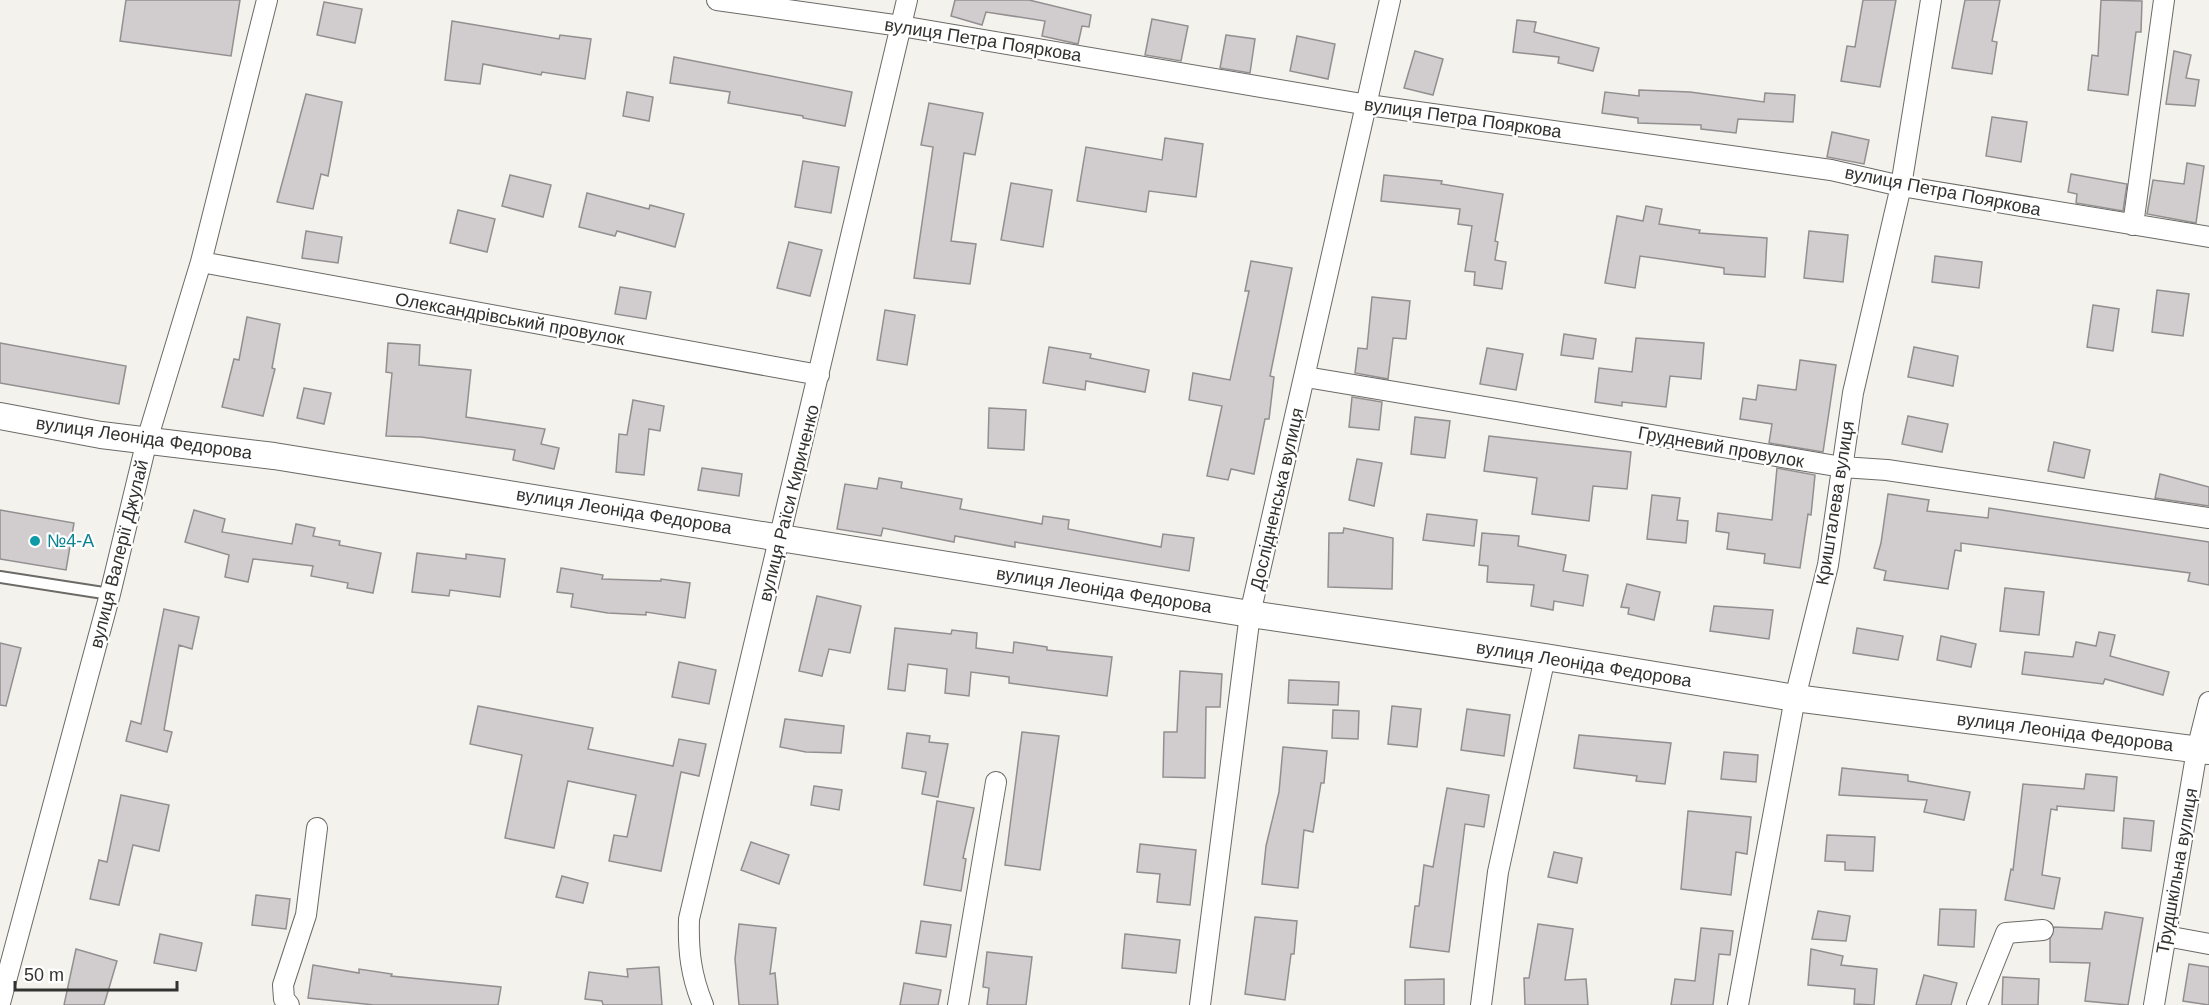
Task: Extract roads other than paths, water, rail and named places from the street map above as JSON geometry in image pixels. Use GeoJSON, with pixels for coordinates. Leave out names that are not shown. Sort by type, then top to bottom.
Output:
{"type":"FeatureCollection","features":[{"type":"Feature","properties":{"kind":"street","name":"вулиця Валерії Джулай"},"geometry":{"type":"LineString","coordinates":[[0,1003],[110,594],[147,440],[201,262],[267,0]]}},
{"type":"Feature","properties":{"kind":"street","name":"вулиця Петра Пояркова"},"geometry":{"type":"LineString","coordinates":[[717,0],[901,26],[1368,105],[1831,170],[1901,186],[2209,237]]}},
{"type":"Feature","properties":{"kind":"street","name":"вулиця Раїси Кириченко"},"geometry":{"type":"LineString","coordinates":[[703,1005],[694,983],[688,952],[689,919],[907,0]]}},
{"type":"Feature","properties":{"kind":"street","name":"Дослідненська вулиця"},"geometry":{"type":"LineString","coordinates":[[1200,1005],[1250,614],[1306,377],[1390,0]]}},
{"type":"Feature","properties":{"kind":"street","name":"Кришталева вулиця"},"geometry":{"type":"LineString","coordinates":[[1738,1005],[1795,698],[1828,565],[1853,393],[1901,186],[1931,0]]}},
{"type":"Feature","properties":{"kind":"street"},"geometry":{"type":"LineString","coordinates":[[2133,225],[2164,0]]}},
{"type":"Feature","properties":{"kind":"street","name":"Олександрівський провулок"},"geometry":{"type":"LineString","coordinates":[[201,262],[819,375]]}},
{"type":"Feature","properties":{"kind":"street","name":"Грудневий провулок"},"geometry":{"type":"LineString","coordinates":[[1306,377],[1842,467],[1887,470],[2209,518]]}},
{"type":"Feature","properties":{"kind":"street","name":"вулиця Леоніда Федорова"},"geometry":{"type":"LineString","coordinates":[[0,416],[147,440],[274,456],[781,536],[1250,614],[1545,657],[1795,698],[2203,750]]}},
{"type":"Feature","properties":{"kind":"street"},"geometry":{"type":"LineString","coordinates":[[1481,1005],[1498,872],[1545,657]]}},
{"type":"Feature","properties":{"kind":"street","name":"Трудшкільна вулиця"},"geometry":{"type":"LineString","coordinates":[[2154,1005],[2203,750],[2209,702]]}},
{"type":"Feature","properties":{"kind":"street"},"geometry":{"type":"LineString","coordinates":[[958,1005],[996,782]]}},
{"type":"Feature","properties":{"kind":"street"},"geometry":{"type":"LineString","coordinates":[[289,1005],[284,999],[283,985],[306,915],[317,828]]}},
{"type":"Feature","properties":{"kind":"street"},"geometry":{"type":"LineString","coordinates":[[1977,1005],[2006,933],[2043,930]]}},
{"type":"Feature","properties":{"kind":"street"},"geometry":{"type":"LineString","coordinates":[[2166,936],[2209,944]]}},
{"type":"Feature","properties":{"kind":"lane"},"geometry":{"type":"LineString","coordinates":[[0,577],[110,594]]}},
{"type":"Feature","properties":{"kind":"place","name":"№4-А"},"geometry":{"type":"Point","coordinates":[35,541]}}]}
